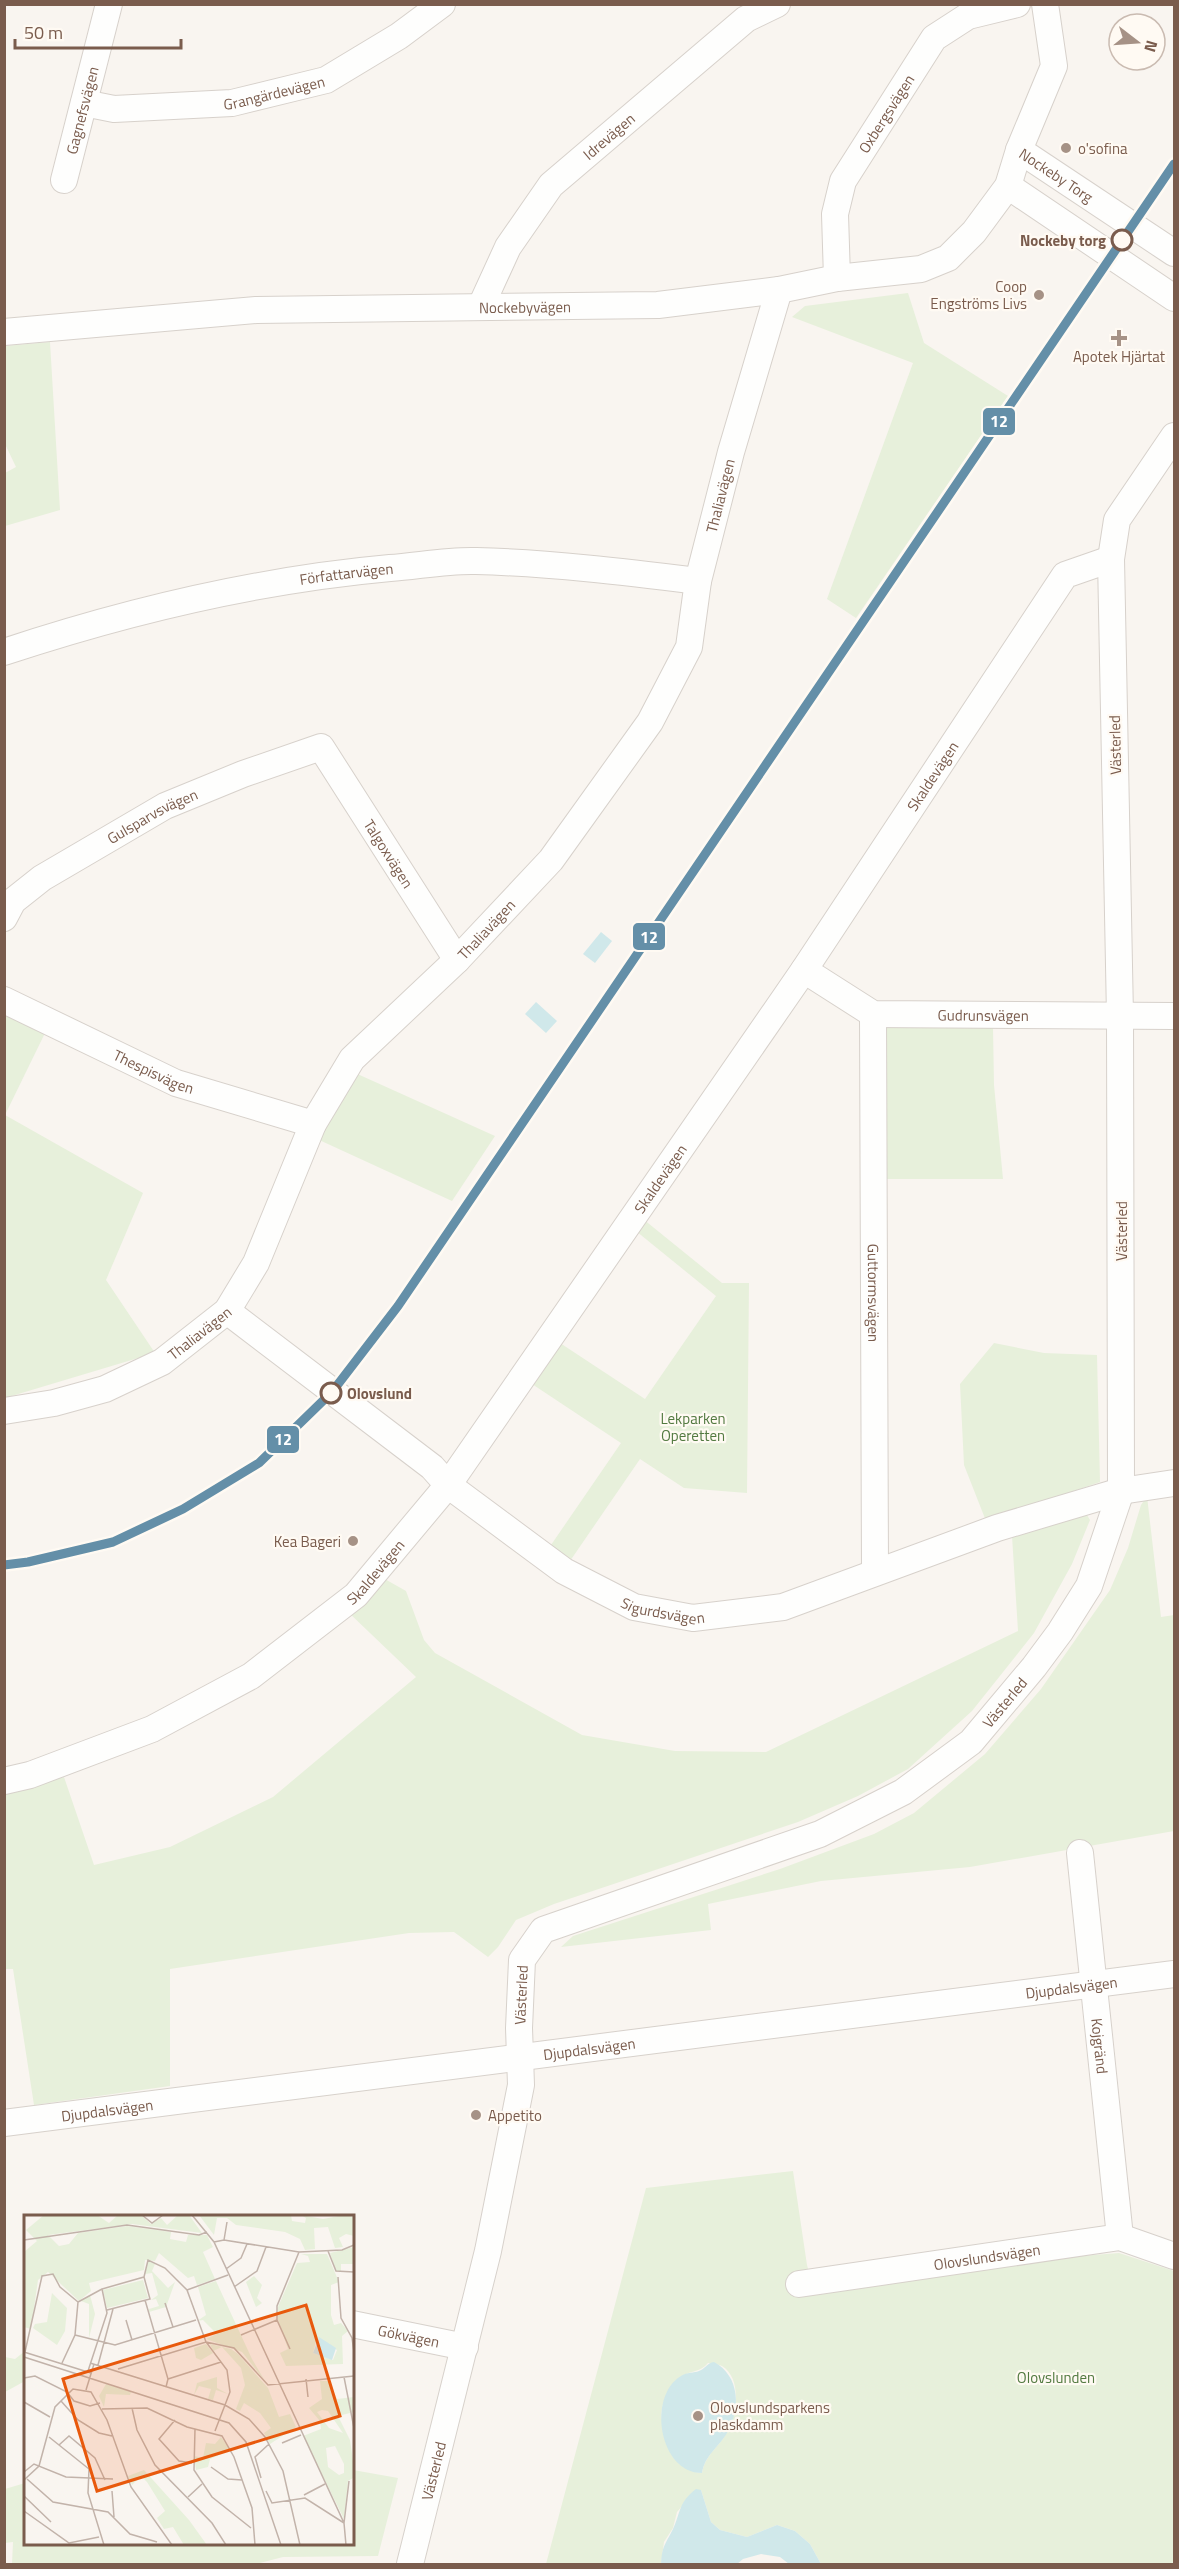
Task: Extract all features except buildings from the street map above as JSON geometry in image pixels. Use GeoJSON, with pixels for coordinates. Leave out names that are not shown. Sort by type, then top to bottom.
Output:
{"type":"FeatureCollection","features":[{"type":"Feature","properties":{"kind":"street","name":"Gagnefsvägen"},"geometry":{"type":"LineString","coordinates":[[64,180],[109,4]]}},
{"type":"Feature","properties":{"kind":"street","name":"Grangärdevägen"},"geometry":{"type":"LineString","coordinates":[[84,103],[114,109],[232,103],[326,80],[399,36],[442,4]]}},
{"type":"Feature","properties":{"kind":"street","name":"Idrevägen"},"geometry":{"type":"LineString","coordinates":[[481,306],[508,247],[551,185],[746,18],[777,4]]}},
{"type":"Feature","properties":{"kind":"street","name":"Oxbergsvägen"},"geometry":{"type":"LineString","coordinates":[[837,278],[835,214],[843,181],[934,38],[968,16],[1017,4]]}},
{"type":"Feature","properties":{"kind":"street"},"geometry":{"type":"LineString","coordinates":[[1018,150],[1054,66],[1045,4]]}},
{"type":"Feature","properties":{"kind":"street","name":"Nockeby Torg"},"geometry":{"type":"LineString","coordinates":[[1008,186],[1018,150],[1174,253]]}},
{"type":"Feature","properties":{"kind":"street","name":"Nockebyvägen"},"geometry":{"type":"LineString","coordinates":[[4,332],[256,310],[658,305],[779,290],[837,278],[921,269],[948,258],[974,232],[1008,186]]}},
{"type":"Feature","properties":{"kind":"street"},"geometry":{"type":"LineString","coordinates":[[1008,186],[1170,284]]}},
{"type":"Feature","properties":{"kind":"street","name":"Thaliavägen"},"geometry":{"type":"LineString","coordinates":[[4,1411],[54,1403],[105,1389],[162,1362],[227,1311],[256,1263],[313,1124],[352,1059],[457,960],[552,860],[650,722],[689,647],[698,581],[731,452],[779,290]]}},
{"type":"Feature","properties":{"kind":"street"},"geometry":{"type":"LineString","coordinates":[[1111,559],[1117,520],[1174,436]]}},
{"type":"Feature","properties":{"kind":"street","name":"Skaldevägen"},"geometry":{"type":"LineString","coordinates":[[4,1781],[30,1775],[152,1729],[251,1676],[356,1595],[448,1485],[804,970],[1065,575],[1111,559]]}},
{"type":"Feature","properties":{"kind":"street","name":"Västerled"},"geometry":{"type":"LineString","coordinates":[[410,2565],[488,2251],[520,2085],[522,1960],[543,1930],[820,1834],[903,1792],[971,1742],[1034,1667],[1060,1632],[1089,1586],[1121,1491],[1120,1016],[1111,559]]}},
{"type":"Feature","properties":{"kind":"street","name":"Författarvägen"},"geometry":{"type":"LineString","coordinates":[[4,652],[76,628],[150,608],[284,580],[347,572],[474,561],[612,571],[698,581]]}},
{"type":"Feature","properties":{"kind":"street","name":"Talgoxvägen"},"geometry":{"type":"LineString","coordinates":[[321,747],[457,960]]}},
{"type":"Feature","properties":{"kind":"street","name":"Gulsparvsvägen"},"geometry":{"type":"LineString","coordinates":[[4,918],[13,901],[42,878],[165,807],[243,774],[321,747]]}},
{"type":"Feature","properties":{"kind":"street"},"geometry":{"type":"LineString","coordinates":[[804,970],[873,1014]]}},
{"type":"Feature","properties":{"kind":"street","name":"Thespisvägen"},"geometry":{"type":"LineString","coordinates":[[4,1000],[176,1083],[313,1124]]}},
{"type":"Feature","properties":{"kind":"street","name":"Gudrunsvägen"},"geometry":{"type":"LineString","coordinates":[[873,1014],[1174,1016]]}},
{"type":"Feature","properties":{"kind":"street","name":"Guttormsvägen"},"geometry":{"type":"LineString","coordinates":[[873,1014],[875,1571]]}},
{"type":"Feature","properties":{"kind":"street","name":"Sigurdsvägen"},"geometry":{"type":"LineString","coordinates":[[227,1311],[432,1467],[448,1485],[564,1571],[634,1607],[693,1618],[783,1607],[875,1571],[997,1528],[1121,1491],[1174,1483]]}},
{"type":"Feature","properties":{"kind":"street","name":"Kojgränd"},"geometry":{"type":"LineString","coordinates":[[1080,1853],[1120,2237]]}},
{"type":"Feature","properties":{"kind":"street","name":"Djupdalsvägen"},"geometry":{"type":"LineString","coordinates":[[4,2123],[1174,1974]]}},
{"type":"Feature","properties":{"kind":"street","name":"Olovslundsvägen"},"geometry":{"type":"LineString","coordinates":[[799,2284],[1120,2237],[1174,2256]]}},
{"type":"Feature","properties":{"kind":"street","name":"Gökvägen"},"geometry":{"type":"LineString","coordinates":[[354,2324],[465,2347]]}},
{"type":"Feature","properties":{"kind":"green space"},"geometry":{"type":"Polygon","coordinates":[[[908,293],[924,343],[1008,396],[856,618],[827,599],[913,363],[792,317],[805,306],[908,293]]]}},
{"type":"Feature","properties":{"kind":"green space"},"geometry":{"type":"Polygon","coordinates":[[[50,342],[60,510],[5,526],[5,473],[16,467],[5,444],[5,346],[50,342]]]}},
{"type":"Feature","properties":{"kind":"green space"},"geometry":{"type":"Polygon","coordinates":[[[5,1015],[18,1017],[46,1031],[5,1115],[5,1015]]]}},
{"type":"Feature","properties":{"kind":"green space"},"geometry":{"type":"Polygon","coordinates":[[[993,1027],[994,1085],[1003,1179],[884,1179],[886,1028],[993,1027]]]}},
{"type":"Feature","properties":{"kind":"green space"},"geometry":{"type":"Polygon","coordinates":[[[353,1072],[495,1136],[452,1201],[317,1139],[353,1072]]]}},
{"type":"Feature","properties":{"kind":"green space"},"geometry":{"type":"Polygon","coordinates":[[[5,1115],[143,1193],[106,1280],[155,1353],[5,1398],[5,1115]]]}},
{"type":"Feature","properties":{"kind":"green space","name":"Lekparken Operetten"},"geometry":{"type":"Polygon","coordinates":[[[643,1219],[722,1283],[749,1283],[747,1493],[684,1488],[640,1459],[570,1561],[551,1545],[621,1443],[532,1384],[560,1343],[645,1399],[716,1296],[636,1231],[643,1219]]]}},
{"type":"Feature","properties":{"kind":"green space"},"geometry":{"type":"Polygon","coordinates":[[[994,1343],[1044,1353],[1097,1355],[1100,1482],[986,1521],[964,1465],[960,1384],[994,1343]]]}},
{"type":"Feature","properties":{"kind":"green space"},"geometry":{"type":"Polygon","coordinates":[[[1147,1496],[1161,1617],[1174,1615],[1174,1831],[970,1867],[821,1881],[708,1904],[711,1930],[561,1947],[573,1936],[780,1869],[874,1834],[914,1813],[985,1754],[1041,1689],[1110,1590],[1128,1548],[1141,1505],[1147,1496]]]}},
{"type":"Feature","properties":{"kind":"green space"},"geometry":{"type":"Polygon","coordinates":[[[1084,1510],[1090,1520],[1072,1564],[1034,1633],[972,1711],[908,1769],[858,1796],[798,1822],[554,1904],[516,1920],[498,1947],[488,1957],[454,1932],[409,1933],[170,1969],[170,2086],[34,2105],[13,1969],[5,1969],[5,1793],[64,1777],[94,1865],[170,1847],[273,1797],[416,1677],[347,1611],[383,1578],[406,1591],[424,1640],[435,1653],[582,1735],[675,1751],[766,1752],[1018,1631],[1012,1536],[1084,1510]]]}},
{"type":"Feature","properties":{"kind":"green space","name":"Olovslunden"},"geometry":{"type":"Polygon","coordinates":[[[793,2171],[807,2265],[813,2288],[1044,2259],[1119,2253],[1174,2271],[1174,2564],[821,2564],[810,2544],[795,2531],[777,2525],[747,2537],[720,2530],[711,2522],[701,2490],[696,2490],[677,2512],[673,2528],[664,2542],[661,2564],[546,2564],[646,2188],[793,2171]],[[708,2363],[674,2383],[663,2403],[662,2411],[666,2431],[688,2467],[698,2473],[702,2473],[709,2456],[728,2430],[734,2415],[736,2396],[733,2379],[728,2372],[722,2366],[708,2363]]]}},
{"type":"Feature","properties":{"kind":"green space"},"geometry":{"type":"Polygon","coordinates":[[[24,2352],[24,2382],[5,2392],[5,2357],[15,2359],[24,2352]]]}},
{"type":"Feature","properties":{"kind":"green space"},"geometry":{"type":"Polygon","coordinates":[[[354,2470],[398,2478],[378,2556],[283,2557],[256,2564],[12,2564],[13,2542],[5,2543],[5,2489],[24,2483],[24,2545],[354,2545],[354,2470]]]}},
{"type":"Feature","properties":{"kind":"water"},"geometry":{"type":"Polygon","coordinates":[[[601,932],[612,941],[595,963],[583,954],[601,932]]]}},
{"type":"Feature","properties":{"kind":"water"},"geometry":{"type":"Polygon","coordinates":[[[536,1002],[557,1021],[546,1033],[525,1014],[536,1002]]]}},
{"type":"Feature","properties":{"kind":"water","name":"Olovslundsparkens plaskdamm"},"geometry":{"type":"Polygon","coordinates":[[[714,2362],[723,2368],[733,2384],[736,2394],[735,2414],[727,2433],[709,2456],[702,2473],[687,2470],[676,2461],[667,2448],[661,2415],[670,2386],[681,2376],[699,2371],[714,2362]]]}},
{"type":"Feature","properties":{"kind":"water"},"geometry":{"type":"Polygon","coordinates":[[[696,2489],[701,2490],[711,2522],[720,2530],[747,2537],[777,2525],[795,2531],[810,2544],[821,2564],[789,2564],[780,2557],[761,2554],[743,2559],[737,2564],[661,2564],[663,2549],[681,2508],[696,2489]]]}},
{"type":"Feature","properties":{"kind":"transit line","name":"12"},"geometry":{"type":"LineString","coordinates":[[4,1565],[28,1562],[113,1542],[183,1509],[259,1463],[332,1392],[398,1306],[1174,164]]}},
{"type":"Feature","properties":{"kind":"place","name":"o'sofina"},"geometry":{"type":"Point","coordinates":[1066,148]}},
{"type":"Feature","properties":{"kind":"place","name":"Nockeby torg"},"geometry":{"type":"Point","coordinates":[1122,240]}},
{"type":"Feature","properties":{"kind":"place","name":"Coop Engströms Livs"},"geometry":{"type":"Point","coordinates":[1039,295]}},
{"type":"Feature","properties":{"kind":"place","name":"Apotek Hjärtat"},"geometry":{"type":"Point","coordinates":[1119,338]}},
{"type":"Feature","properties":{"kind":"place","name":"Olovslund"},"geometry":{"type":"Point","coordinates":[331,1393]}},
{"type":"Feature","properties":{"kind":"place","name":"Kea Bageri"},"geometry":{"type":"Point","coordinates":[353,1541]}},
{"type":"Feature","properties":{"kind":"place","name":"Appetito"},"geometry":{"type":"Point","coordinates":[476,2115]}},
{"type":"Feature","properties":{"kind":"place","name":"Olovslundsparkens plaskdamm"},"geometry":{"type":"Point","coordinates":[698,2416]}}]}
